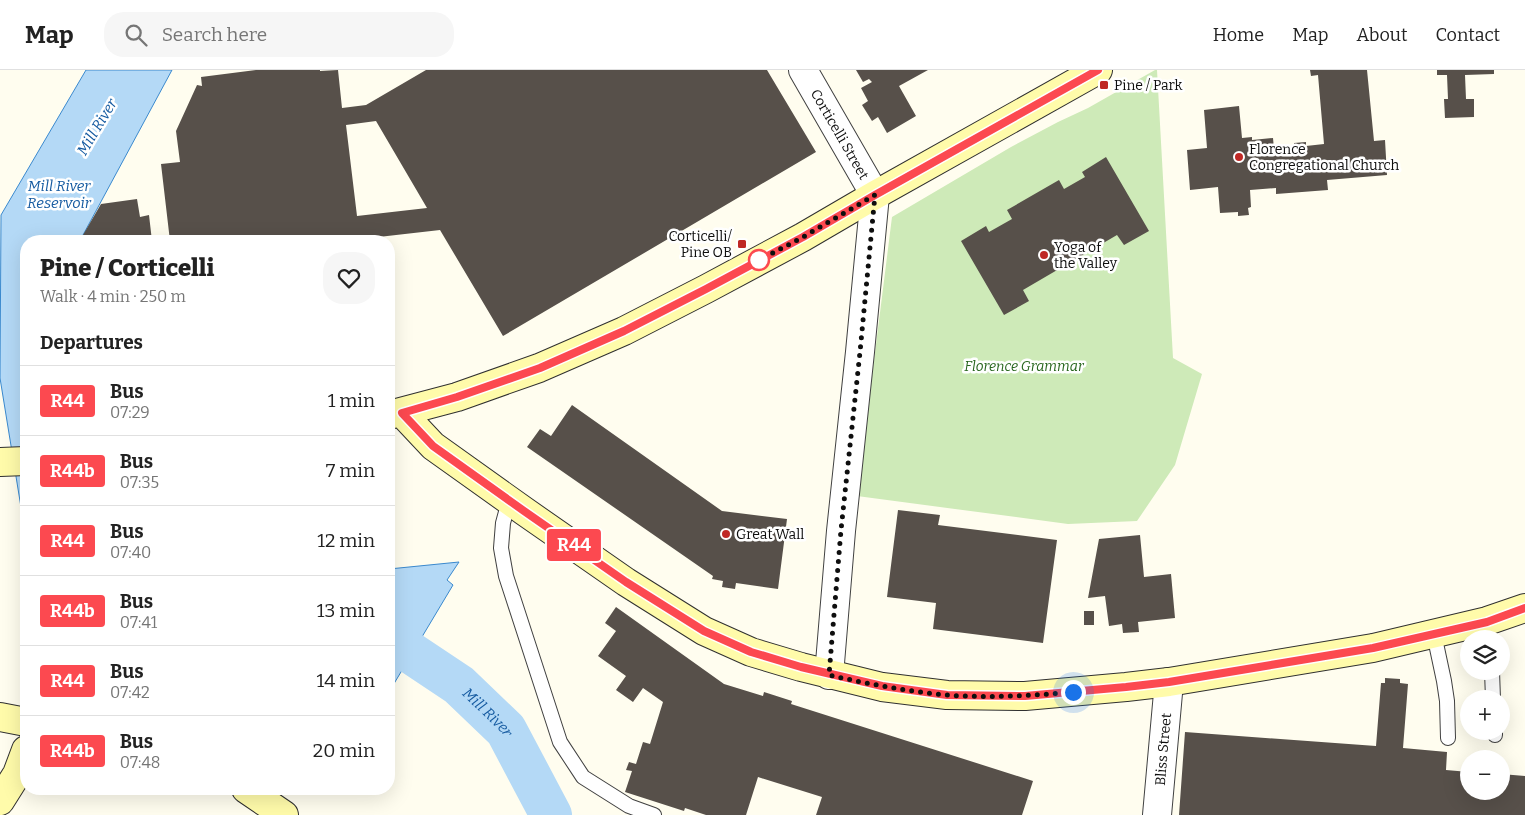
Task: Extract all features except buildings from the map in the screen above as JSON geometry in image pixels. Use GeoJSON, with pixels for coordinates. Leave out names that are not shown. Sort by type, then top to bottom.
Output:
{"type":"FeatureCollection","features":[{"type":"Feature","properties":{"kind":"main road"},"geometry":{"type":"LineString","coordinates":[[396,414],[457,397],[540,368],[624,331],[795,241],[1098,70]]}},
{"type":"Feature","properties":{"kind":"main road"},"geometry":{"type":"LineString","coordinates":[[396,414],[433,446],[509,501],[626,582],[704,631],[751,652],[829,675],[882,686],[947,695],[1025,696],[1169,682],[1373,648],[1434,634],[1487,626],[1525,608]]}},
{"type":"Feature","properties":{"kind":"main road"},"geometry":{"type":"LineString","coordinates":[[0,717],[20,721]]}},
{"type":"Feature","properties":{"kind":"main road"},"geometry":{"type":"LineString","coordinates":[[0,801],[20,766]]}},
{"type":"Feature","properties":{"kind":"main road"},"geometry":{"type":"LineString","coordinates":[[256,795],[284,815]]}},
{"type":"Feature","properties":{"kind":"street","name":"Corticelli Street"},"geometry":{"type":"LineString","coordinates":[[803,70],[875,195],[829,675]]}},
{"type":"Feature","properties":{"kind":"street","name":"Bliss Street"},"geometry":{"type":"LineString","coordinates":[[1158,815],[1169,682]]}},
{"type":"Feature","properties":{"kind":"lane"},"geometry":{"type":"LineString","coordinates":[[509,501],[503,523],[500,548],[504,567],[560,742],[583,777],[629,806],[654,815]]}},
{"type":"Feature","properties":{"kind":"lane"},"geometry":{"type":"LineString","coordinates":[[1434,634],[1447,701],[1448,738]]}},
{"type":"Feature","properties":{"kind":"green space","name":"Florence Grammar"},"geometry":{"type":"Polygon","coordinates":[[[1157,70],[1173,358],[1202,374],[1175,465],[1137,521],[1068,524],[857,496],[892,217],[1011,147],[1088,108],[1157,70]]]}},
{"type":"Feature","properties":{"kind":"water","name":"Mill River Reservoir"},"geometry":{"type":"Polygon","coordinates":[[[86,70],[172,70],[83,235],[20,235],[20,501],[0,378],[1,215],[86,70]]]}},
{"type":"Feature","properties":{"kind":"water"},"geometry":{"type":"Polygon","coordinates":[[[459,562],[447,580],[453,585],[395,682],[395,568],[459,562]]]}},
{"type":"Feature","properties":{"kind":"waterway","name":"Mill River"},"geometry":{"type":"LineString","coordinates":[[395,647],[402,647],[459,685],[506,730],[551,815]]}},
{"type":"Feature","properties":{"kind":"bus line","name":"R44"},"geometry":{"type":"LineString","coordinates":[[1098,70],[803,237],[624,331],[540,368],[457,397],[402,413],[433,446],[626,582],[704,631],[751,652],[829,675],[882,686],[947,695],[1025,696],[1169,682],[1373,648],[1487,622],[1525,608]]}},
{"type":"Feature","properties":{"kind":"place","name":"Pine / Park"},"geometry":{"type":"Point","coordinates":[1104,85]}},
{"type":"Feature","properties":{"kind":"place","name":"Florence Congregational Church"},"geometry":{"type":"Point","coordinates":[1239,157]}},
{"type":"Feature","properties":{"kind":"place","name":"Corticelli/ Pine OB"},"geometry":{"type":"Point","coordinates":[742,244]}},
{"type":"Feature","properties":{"kind":"place","name":"Yoga of the Valley"},"geometry":{"type":"Point","coordinates":[1044,255]}},
{"type":"Feature","properties":{"kind":"place","name":"Great Wall"},"geometry":{"type":"Point","coordinates":[726,534]}},
{"type":"Feature","properties":{"kind":"route"},"geometry":{"type":"LineString","coordinates":[[759,260],[754,263],[875,195],[841,530],[829,675],[882,686],[947,695],[1025,696],[1073,692]]}}]}
